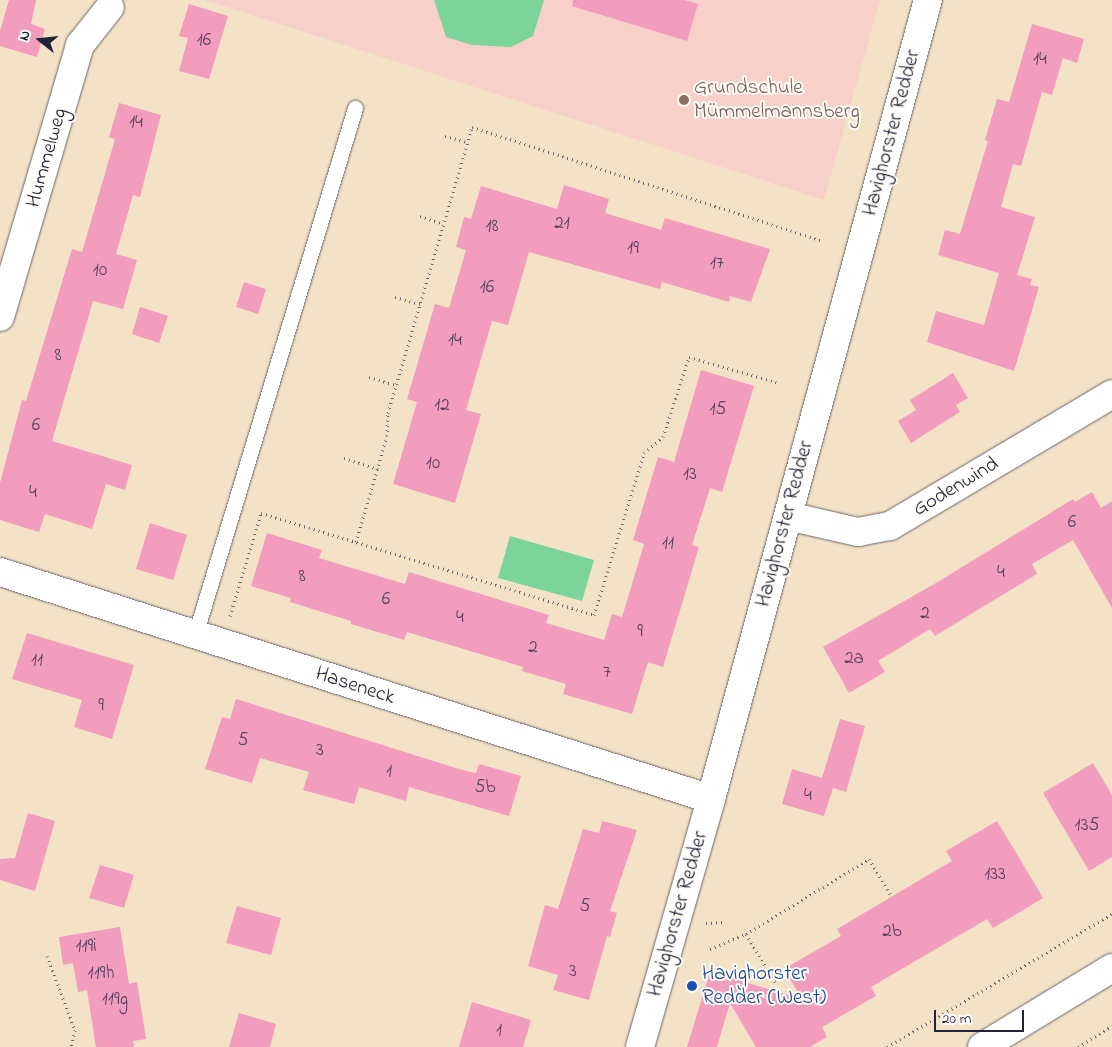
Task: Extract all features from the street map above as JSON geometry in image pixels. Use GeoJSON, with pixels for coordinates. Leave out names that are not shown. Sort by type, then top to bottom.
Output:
{"type":"FeatureCollection","features":[{"type":"Feature","properties":{"kind":"street","name":"Havighorster Redder"},"geometry":{"type":"LineString","coordinates":[[640,1047],[711,799],[928,0]]}},
{"type":"Feature","properties":{"kind":"street","name":"Hummelweg"},"geometry":{"type":"LineString","coordinates":[[0,317],[80,45],[110,7]]}},
{"type":"Feature","properties":{"kind":"street","name":"Godenwind"},"geometry":{"type":"LineString","coordinates":[[788,516],[858,532],[890,526],[1112,394]]}},
{"type":"Feature","properties":{"kind":"street","name":"Haseneck"},"geometry":{"type":"LineString","coordinates":[[0,572],[711,799]]}},
{"type":"Feature","properties":{"kind":"street"},"geometry":{"type":"LineString","coordinates":[[982,1047],[1112,968]]}},
{"type":"Feature","properties":{"kind":"lane"},"geometry":{"type":"LineString","coordinates":[[195,635],[355,108]]}},
{"type":"Feature","properties":{"kind":"path"},"geometry":{"type":"LineString","coordinates":[[356,542],[378,469],[396,385],[472,127],[820,240]]}},
{"type":"Feature","properties":{"kind":"path"},"geometry":{"type":"LineString","coordinates":[[445,136],[467,142]]}},
{"type":"Feature","properties":{"kind":"path"},"geometry":{"type":"LineString","coordinates":[[420,216],[444,224]]}},
{"type":"Feature","properties":{"kind":"path"},"geometry":{"type":"LineString","coordinates":[[395,297],[420,304]]}},
{"type":"Feature","properties":{"kind":"path"},"geometry":{"type":"LineString","coordinates":[[222,643],[261,513],[594,615],[644,453],[663,437],[689,357],[780,384]]}},
{"type":"Feature","properties":{"kind":"path"},"geometry":{"type":"LineString","coordinates":[[369,377],[396,385]]}},
{"type":"Feature","properties":{"kind":"path"},"geometry":{"type":"LineString","coordinates":[[344,458],[378,469]]}},
{"type":"Feature","properties":{"kind":"path"},"geometry":{"type":"LineString","coordinates":[[710,949],[746,934],[869,859],[892,897]]}},
{"type":"Feature","properties":{"kind":"path"},"geometry":{"type":"LineString","coordinates":[[887,1047],[1112,914]]}},
{"type":"Feature","properties":{"kind":"path"},"geometry":{"type":"LineString","coordinates":[[746,934],[776,983]]}},
{"type":"Feature","properties":{"kind":"path"},"geometry":{"type":"LineString","coordinates":[[47,956],[75,1030],[71,1047]]}},
{"type":"Feature","properties":{"kind":"path"},"geometry":{"type":"LineString","coordinates":[[1078,1047],[1112,1026]]}},
{"type":"Feature","properties":{"kind":"shaded area","name":"Grundschule Mümmelmannsberg"},"geometry":{"type":"Polygon","coordinates":[[[205,0],[880,0],[824,200],[205,0]]]}},
{"type":"Feature","properties":{"kind":"green space"},"geometry":{"type":"Polygon","coordinates":[[[434,0],[544,0],[533,36],[511,47],[472,45],[446,37],[434,0]]]}},
{"type":"Feature","properties":{"kind":"green space"},"geometry":{"type":"Polygon","coordinates":[[[510,536],[594,560],[582,601],[498,578],[510,536]]]}},
{"type":"Feature","properties":{"kind":"building"},"geometry":{"type":"Polygon","coordinates":[[[9,0],[36,0],[31,24],[45,29],[37,57],[0,46],[0,31],[9,0]]]}},
{"type":"Feature","properties":{"kind":"building"},"geometry":{"type":"Polygon","coordinates":[[[573,0],[684,0],[698,4],[687,41],[572,6],[573,0]]]}},
{"type":"Feature","properties":{"kind":"building"},"geometry":{"type":"Polygon","coordinates":[[[189,4],[228,16],[209,79],[179,71],[188,38],[179,36],[189,4]]]}},
{"type":"Feature","properties":{"kind":"building"},"geometry":{"type":"Polygon","coordinates":[[[1032,24],[1084,39],[1077,63],[1063,58],[1052,95],[1042,92],[1021,166],[1013,164],[1001,207],[1035,217],[1017,275],[1032,279],[1030,285],[1039,287],[1014,371],[927,342],[936,311],[984,325],[999,273],[938,255],[945,230],[960,234],[988,141],[985,140],[997,99],[1009,102],[1032,24]]]}},
{"type":"Feature","properties":{"kind":"building"},"geometry":{"type":"Polygon","coordinates":[[[119,103],[161,115],[140,197],[133,195],[116,254],[137,260],[123,309],[93,301],[52,441],[132,465],[125,490],[106,484],[92,529],[45,514],[39,532],[0,520],[0,483],[22,400],[26,401],[72,249],[82,252],[115,139],[109,137],[119,103]]]}},
{"type":"Feature","properties":{"kind":"building"},"geometry":{"type":"Polygon","coordinates":[[[564,185],[609,199],[605,213],[661,230],[665,218],[770,249],[751,302],[730,296],[729,302],[662,282],[660,289],[529,252],[508,325],[492,321],[466,410],[481,414],[455,503],[393,484],[417,402],[407,399],[435,304],[449,308],[466,250],[456,247],[464,217],[471,219],[481,186],[557,209],[564,185]]]}},
{"type":"Feature","properties":{"kind":"building"},"geometry":{"type":"Polygon","coordinates":[[[244,282],[266,289],[258,314],[236,307],[244,282]]]}},
{"type":"Feature","properties":{"kind":"building"},"geometry":{"type":"Polygon","coordinates":[[[140,307],[168,316],[159,343],[132,334],[140,307]]]}},
{"type":"Feature","properties":{"kind":"building"},"geometry":{"type":"Polygon","coordinates":[[[701,370],[754,386],[722,492],[710,488],[692,545],[699,547],[663,667],[648,662],[632,714],[563,694],[566,684],[522,671],[523,667],[407,632],[404,640],[351,624],[351,621],[290,602],[291,598],[251,586],[267,533],[322,550],[319,558],[405,584],[409,572],[549,615],[546,623],[604,640],[612,614],[622,617],[644,544],[633,540],[658,457],[674,462],[701,370]]]}},
{"type":"Feature","properties":{"kind":"building"},"geometry":{"type":"Polygon","coordinates":[[[953,373],[968,398],[956,405],[960,412],[911,443],[898,421],[916,410],[910,400],[953,373]]]}},
{"type":"Feature","properties":{"kind":"building"},"geometry":{"type":"Polygon","coordinates":[[[1092,492],[1101,508],[1112,501],[1112,608],[1073,540],[1032,564],[1037,574],[935,636],[930,629],[878,661],[885,672],[849,693],[823,647],[936,583],[1073,499],[1075,502],[1092,492]]]}},
{"type":"Feature","properties":{"kind":"building"},"geometry":{"type":"Polygon","coordinates":[[[150,523],[187,535],[173,580],[136,569],[150,523]]]}},
{"type":"Feature","properties":{"kind":"building"},"geometry":{"type":"Polygon","coordinates":[[[27,633],[134,665],[112,739],[74,727],[82,700],[12,679],[27,633]]]}},
{"type":"Feature","properties":{"kind":"building"},"geometry":{"type":"Polygon","coordinates":[[[236,699],[459,769],[476,773],[479,764],[521,776],[509,816],[409,787],[406,801],[359,787],[354,804],[303,790],[309,772],[260,758],[252,783],[205,769],[222,717],[230,719],[236,699]]]}},
{"type":"Feature","properties":{"kind":"building"},"geometry":{"type":"Polygon","coordinates":[[[840,719],[865,726],[846,792],[833,788],[824,816],[782,804],[792,769],[822,778],[840,719]]]}},
{"type":"Feature","properties":{"kind":"building"},"geometry":{"type":"Polygon","coordinates":[[[1093,763],[1112,795],[1112,857],[1089,871],[1043,793],[1093,763]]]}},
{"type":"Feature","properties":{"kind":"building"},"geometry":{"type":"Polygon","coordinates":[[[28,813],[55,821],[35,891],[0,880],[0,859],[15,858],[28,813]]]}},
{"type":"Feature","properties":{"kind":"building"},"geometry":{"type":"Polygon","coordinates":[[[602,821],[637,830],[610,911],[617,913],[610,937],[607,936],[589,1000],[553,990],[558,975],[528,966],[545,905],[558,909],[583,829],[599,833],[602,821]]]}},
{"type":"Feature","properties":{"kind":"building"},"geometry":{"type":"Polygon","coordinates":[[[997,821],[1043,898],[993,928],[987,919],[871,987],[876,996],[822,1027],[827,1037],[810,1047],[756,1047],[730,1003],[717,1047],[687,1047],[710,972],[802,999],[784,969],[841,936],[837,929],[952,861],[946,851],[997,821]]]}},
{"type":"Feature","properties":{"kind":"building"},"geometry":{"type":"Polygon","coordinates":[[[100,865],[134,875],[124,908],[89,898],[100,865]]]}},
{"type":"Feature","properties":{"kind":"building"},"geometry":{"type":"Polygon","coordinates":[[[237,906],[281,918],[271,955],[226,943],[237,906]]]}},
{"type":"Feature","properties":{"kind":"building"},"geometry":{"type":"Polygon","coordinates":[[[120,927],[129,984],[137,982],[146,1039],[133,1041],[134,1047],[96,1047],[87,990],[78,992],[73,963],[63,965],[59,937],[120,927]]]}},
{"type":"Feature","properties":{"kind":"building"},"geometry":{"type":"Polygon","coordinates":[[[472,1002],[531,1020],[523,1047],[459,1047],[472,1002]]]}},
{"type":"Feature","properties":{"kind":"building"},"geometry":{"type":"Polygon","coordinates":[[[239,1013],[276,1024],[270,1047],[229,1047],[239,1013]]]}},
{"type":"Feature","properties":{"kind":"place","name":"Grundschule Mümmelmannsberg"},"geometry":{"type":"Point","coordinates":[684,100]}},
{"type":"Feature","properties":{"kind":"place","name":"Havighorster Redder (West)"},"geometry":{"type":"Point","coordinates":[692,986]}}]}
